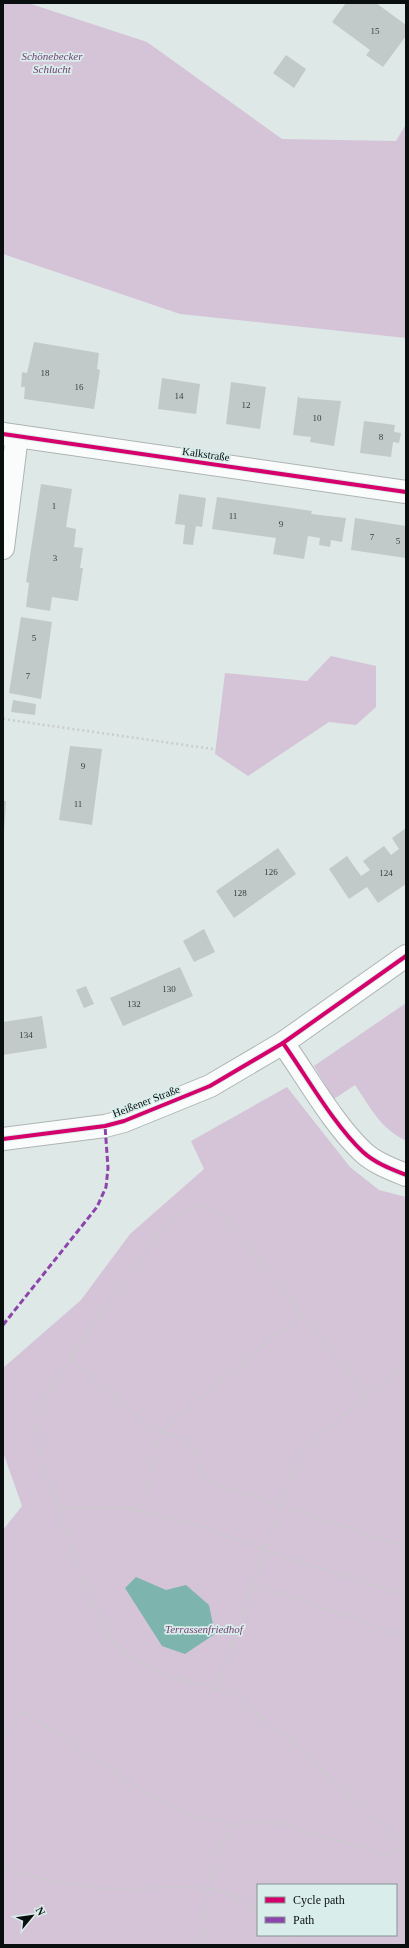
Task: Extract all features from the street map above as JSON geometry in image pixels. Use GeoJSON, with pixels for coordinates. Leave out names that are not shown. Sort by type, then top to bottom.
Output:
{"type":"FeatureCollection","features":[{"type":"Feature","properties":{"kind":"street","name":"Kalkstraße"},"geometry":{"type":"LineString","coordinates":[[10,435],[406,492]]}},
{"type":"Feature","properties":{"kind":"street"},"geometry":{"type":"LineString","coordinates":[[3,548],[10,435]]}},
{"type":"Feature","properties":{"kind":"street","name":"Heißener Straße"},"geometry":{"type":"LineString","coordinates":[[3,1139],[106,1126],[124,1121],[210,1086],[283,1043],[406,956]]}},
{"type":"Feature","properties":{"kind":"street"},"geometry":{"type":"LineString","coordinates":[[283,1043],[337,1121],[363,1152],[385,1166],[406,1174]]}},
{"type":"Feature","properties":{"kind":"path"},"geometry":{"type":"LineString","coordinates":[[3,719],[228,751]]}},
{"type":"Feature","properties":{"kind":"path"},"geometry":{"type":"LineString","coordinates":[[3,1737],[23,1711],[129,1782],[178,1811],[233,1826],[252,1821],[273,1822],[387,1855],[406,1848],[254,1709],[234,1694],[162,1674],[134,1660],[114,1643],[97,1613],[44,1468],[38,1440],[37,1416],[47,1393],[154,1238],[179,1214],[194,1206],[210,1208],[226,1220],[367,1395]]}},
{"type":"Feature","properties":{"kind":"path"},"geometry":{"type":"LineString","coordinates":[[139,1510],[162,1433],[178,1415],[302,1314]]}},
{"type":"Feature","properties":{"kind":"path"},"geometry":{"type":"LineString","coordinates":[[71,1359],[151,1427],[162,1433],[189,1442],[194,1448],[198,1466],[204,1476],[216,1484],[281,1504],[406,1547]]}},
{"type":"Feature","properties":{"kind":"path"},"geometry":{"type":"LineString","coordinates":[[216,1690],[298,1457],[312,1440],[406,1364]]}},
{"type":"Feature","properties":{"kind":"path"},"geometry":{"type":"LineString","coordinates":[[58,1508],[139,1510],[199,1524],[265,1550],[406,1596]]}},
{"type":"Feature","properties":{"kind":"path"},"geometry":{"type":"LineString","coordinates":[[254,1584],[406,1637]]}},
{"type":"Feature","properties":{"kind":"path"},"geometry":{"type":"LineString","coordinates":[[203,1945],[209,1889],[215,1859],[225,1838],[233,1826]]}},
{"type":"Feature","properties":{"kind":"path"},"geometry":{"type":"LineString","coordinates":[[3,1866],[32,1877],[70,1885],[115,1889],[209,1889],[236,1897],[257,1911]]}},
{"type":"Feature","properties":{"kind":"path"},"geometry":{"type":"LineString","coordinates":[[284,1936],[291,1945]]}},
{"type":"Feature","properties":{"kind":"green space","name":"Schönebecker Schlucht"},"geometry":{"type":"Polygon","coordinates":[[[3,3],[28,3],[147,42],[282,139],[396,141],[406,124],[406,338],[180,314],[3,254],[3,3]]]}},
{"type":"Feature","properties":{"kind":"green space"},"geometry":{"type":"Polygon","coordinates":[[[331,656],[376,666],[376,707],[356,725],[329,722],[248,776],[215,754],[225,673],[307,681],[331,656]]]}},
{"type":"Feature","properties":{"kind":"green space"},"geometry":{"type":"Polygon","coordinates":[[[406,1003],[406,1141],[389,1130],[382,1123],[355,1085],[334,1099],[314,1066],[406,1003]]]}},
{"type":"Feature","properties":{"kind":"green space","name":"Terrassenfriedhof"},"geometry":{"type":"Polygon","coordinates":[[[287,1087],[350,1167],[379,1190],[406,1197],[406,1945],[3,1945],[3,1530],[22,1506],[3,1452],[3,1368],[81,1300],[130,1234],[204,1169],[191,1141],[287,1087]]]}},
{"type":"Feature","properties":{"kind":"water"},"geometry":{"type":"Polygon","coordinates":[[[136,1577],[166,1590],[186,1585],[209,1605],[215,1634],[185,1654],[162,1646],[125,1588],[136,1577]]]}},
{"type":"Feature","properties":{"kind":"building"},"geometry":{"type":"Polygon","coordinates":[[[346,3],[376,3],[406,25],[406,36],[383,67],[366,55],[370,50],[332,22],[346,3]]]}},
{"type":"Feature","properties":{"kind":"building"},"geometry":{"type":"Polygon","coordinates":[[[286,55],[306,69],[294,88],[273,73],[286,55]]]}},
{"type":"Feature","properties":{"kind":"building"},"geometry":{"type":"Polygon","coordinates":[[[34,342],[99,353],[97,369],[100,370],[94,409],[24,399],[25,387],[21,387],[22,372],[27,373],[34,342]]]}},
{"type":"Feature","properties":{"kind":"building"},"geometry":{"type":"Polygon","coordinates":[[[162,378],[200,384],[196,414],[158,409],[162,378]]]}},
{"type":"Feature","properties":{"kind":"building"},"geometry":{"type":"Polygon","coordinates":[[[231,382],[266,387],[260,429],[226,424],[231,382]]]}},
{"type":"Feature","properties":{"kind":"building"},"geometry":{"type":"Polygon","coordinates":[[[298,396],[300,398],[341,401],[334,446],[310,442],[311,437],[293,435],[298,396]]]}},
{"type":"Feature","properties":{"kind":"building"},"geometry":{"type":"Polygon","coordinates":[[[364,421],[395,425],[394,432],[401,433],[399,443],[393,442],[391,457],[360,453],[364,421]]]}},
{"type":"Feature","properties":{"kind":"building"},"geometry":{"type":"Polygon","coordinates":[[[41,484],[72,489],[66,527],[76,529],[74,547],[83,548],[80,568],[83,568],[78,601],[52,597],[50,611],[26,607],[29,583],[26,582],[41,484]]]}},
{"type":"Feature","properties":{"kind":"building"},"geometry":{"type":"Polygon","coordinates":[[[179,494],[206,498],[202,527],[196,526],[193,545],[183,544],[185,525],[175,524],[179,494]]]}},
{"type":"Feature","properties":{"kind":"building"},"geometry":{"type":"Polygon","coordinates":[[[217,497],[312,511],[311,514],[346,518],[342,542],[331,540],[330,547],[319,545],[320,538],[308,536],[304,559],[273,554],[276,538],[212,529],[217,497]]]}},
{"type":"Feature","properties":{"kind":"building"},"geometry":{"type":"Polygon","coordinates":[[[355,518],[406,526],[406,558],[351,550],[355,518]]]}},
{"type":"Feature","properties":{"kind":"building"},"geometry":{"type":"Polygon","coordinates":[[[21,617],[52,622],[41,699],[9,693],[21,617]]]}},
{"type":"Feature","properties":{"kind":"building"},"geometry":{"type":"Polygon","coordinates":[[[13,700],[36,704],[35,715],[11,712],[13,700]]]}},
{"type":"Feature","properties":{"kind":"building"},"geometry":{"type":"Polygon","coordinates":[[[70,746],[102,749],[92,825],[59,820],[70,746]]]}},
{"type":"Feature","properties":{"kind":"building"},"geometry":{"type":"Polygon","coordinates":[[[3,801],[6,801],[4,833],[3,833],[3,801]]]}},
{"type":"Feature","properties":{"kind":"building"},"geometry":{"type":"Polygon","coordinates":[[[406,828],[406,884],[378,903],[367,887],[349,899],[329,869],[347,856],[361,876],[370,870],[363,861],[384,846],[391,855],[399,849],[392,838],[406,828]]]}},
{"type":"Feature","properties":{"kind":"building"},"geometry":{"type":"Polygon","coordinates":[[[278,848],[296,874],[234,918],[216,891],[278,848]]]}},
{"type":"Feature","properties":{"kind":"building"},"geometry":{"type":"Polygon","coordinates":[[[204,929],[215,952],[194,962],[183,941],[204,929]]]}},
{"type":"Feature","properties":{"kind":"building"},"geometry":{"type":"Polygon","coordinates":[[[180,967],[193,996],[123,1026],[110,998],[180,967]]]}},
{"type":"Feature","properties":{"kind":"building"},"geometry":{"type":"Polygon","coordinates":[[[86,986],[94,1004],[84,1008],[76,990],[86,986]]]}},
{"type":"Feature","properties":{"kind":"building"},"geometry":{"type":"Polygon","coordinates":[[[42,1016],[47,1048],[3,1055],[3,1022],[42,1016]]]}},
{"type":"Feature","properties":{"kind":"marked path"},"geometry":{"type":"LineString","coordinates":[[3,1325],[97,1207],[106,1187],[108,1168],[105,1126]]}},
{"type":"Feature","properties":{"kind":"cycle path"},"geometry":{"type":"LineString","coordinates":[[3,434],[406,492]]}},
{"type":"Feature","properties":{"kind":"cycle path"},"geometry":{"type":"LineString","coordinates":[[3,1139],[105,1126],[124,1121],[210,1086],[283,1043],[406,956]]}},
{"type":"Feature","properties":{"kind":"cycle path"},"geometry":{"type":"LineString","coordinates":[[283,1043],[331,1115],[352,1141],[373,1159],[406,1175]]}}]}
